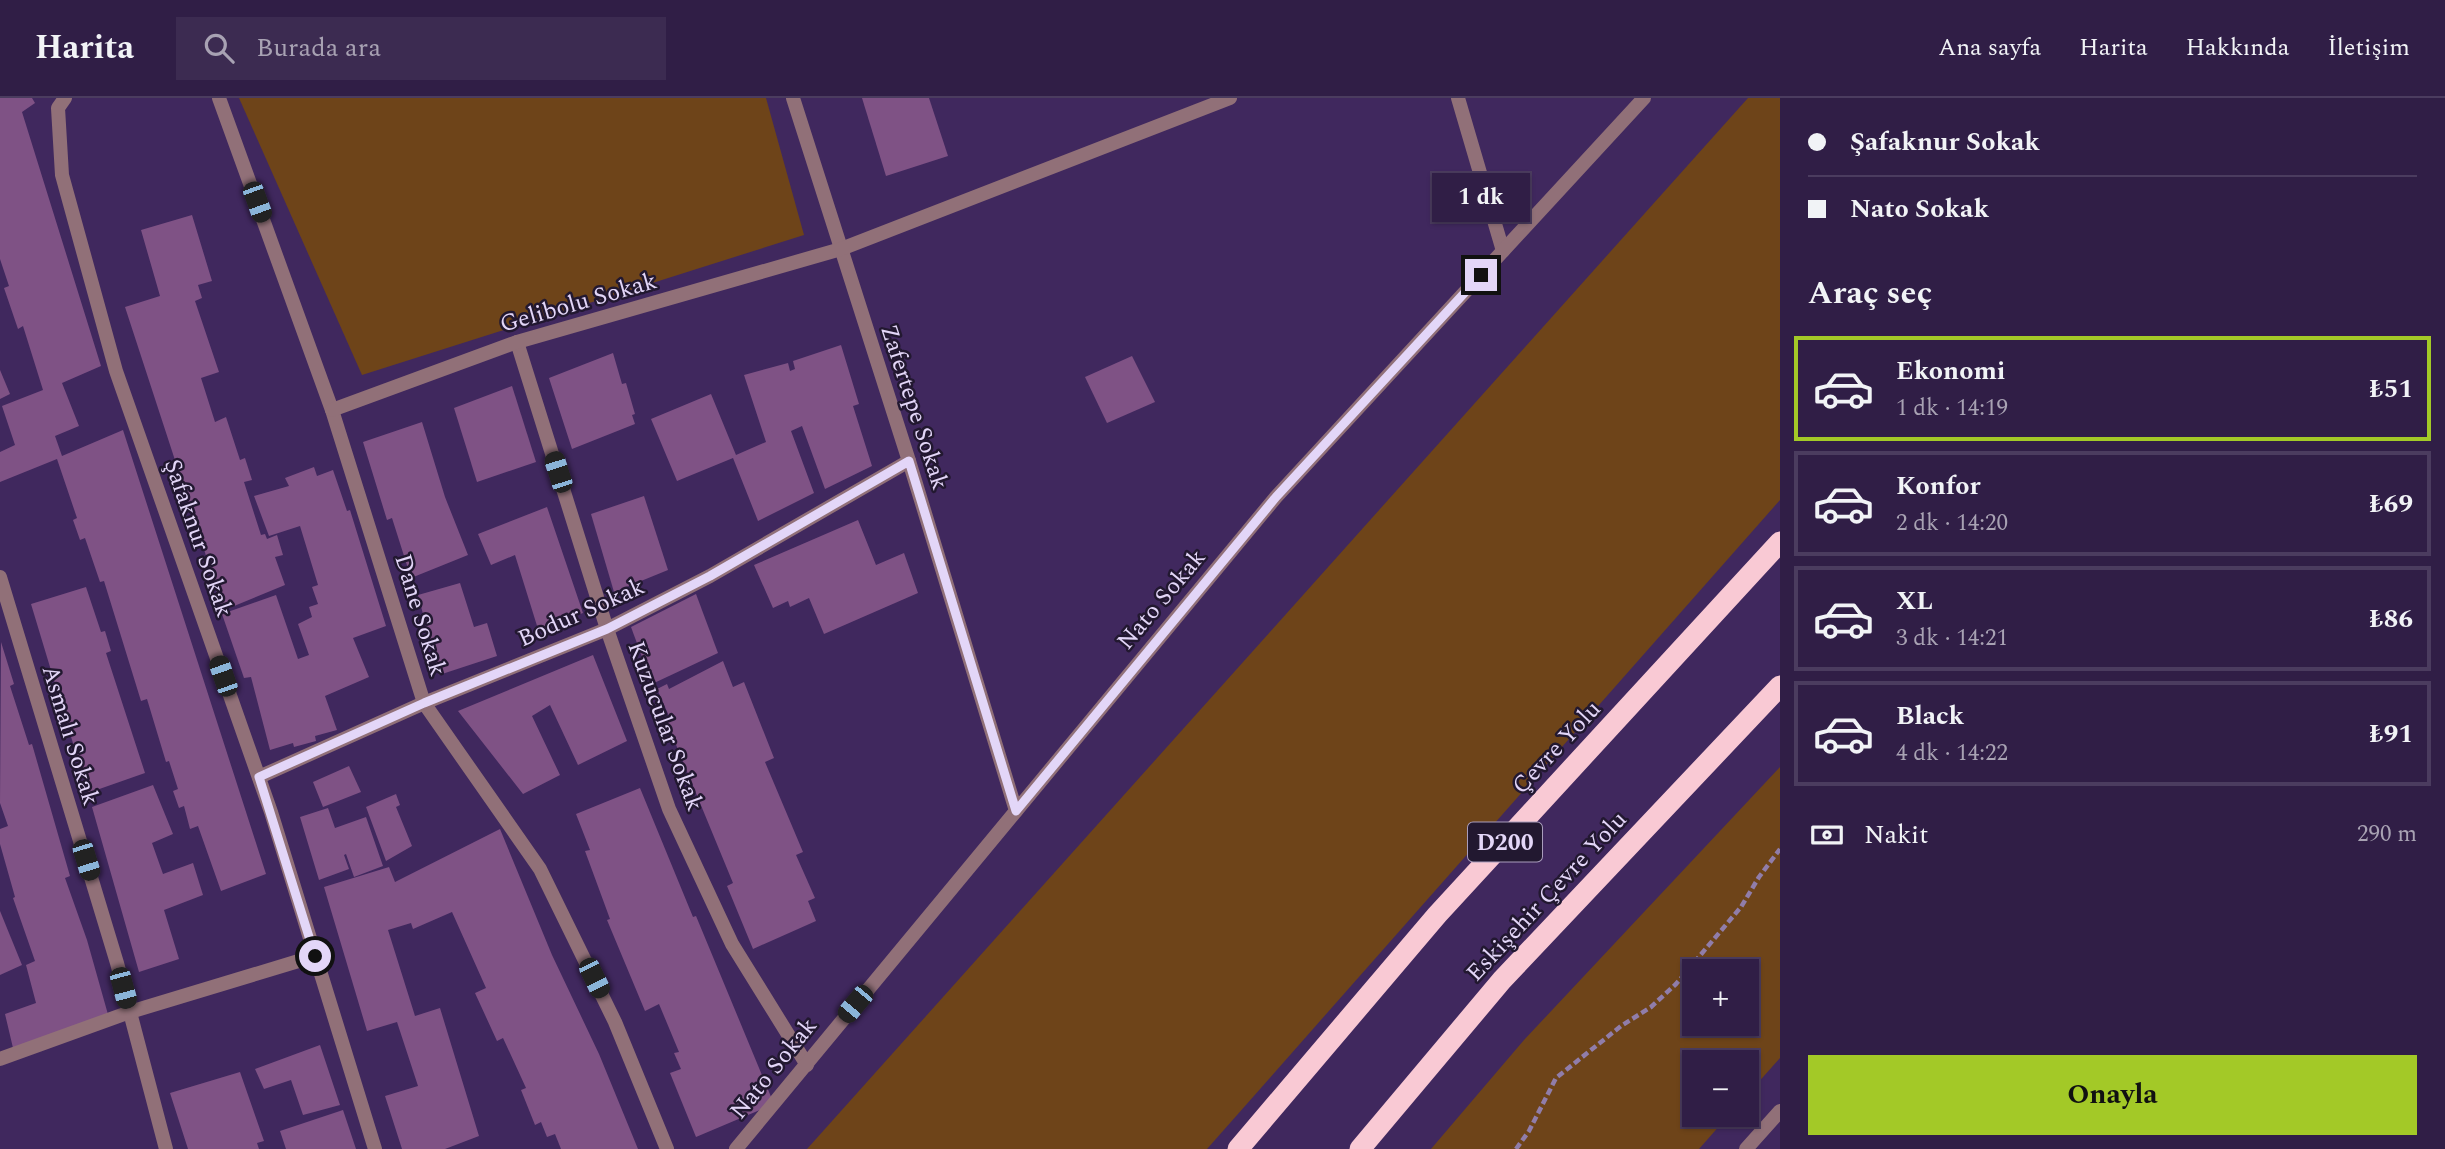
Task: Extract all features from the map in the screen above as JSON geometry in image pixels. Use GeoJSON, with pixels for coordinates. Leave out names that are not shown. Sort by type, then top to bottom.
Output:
{"type":"FeatureCollection","features":[{"type":"Feature","properties":{"kind":"highway","name":"Çevre Yolu"},"geometry":{"type":"LineString","coordinates":[[1238,1149],[1437,915],[1780,542]]}},
{"type":"Feature","properties":{"kind":"highway","name":"Eskişehir Çevre Yolu"},"geometry":{"type":"LineString","coordinates":[[1360,1149],[1502,979],[1780,686]]}},
{"type":"Feature","properties":{"kind":"street","name":"Şafaknur Sokak"},"geometry":{"type":"LineString","coordinates":[[65,98],[58,108],[62,175],[117,372],[259,777],[374,1149]]}},
{"type":"Feature","properties":{"kind":"street","name":"Dane Sokak"},"geometry":{"type":"LineString","coordinates":[[219,98],[332,410],[424,703],[540,869],[615,1022],[667,1149]]}},
{"type":"Feature","properties":{"kind":"street","name":"Zafertepe Sokak"},"geometry":{"type":"LineString","coordinates":[[793,98],[909,461],[1016,811]]}},
{"type":"Feature","properties":{"kind":"street","name":"Gelibolu Sokak"},"geometry":{"type":"LineString","coordinates":[[332,410],[517,342],[841,249],[1230,98]]}},
{"type":"Feature","properties":{"kind":"street"},"geometry":{"type":"LineString","coordinates":[[1458,98],[1503,251]]}},
{"type":"Feature","properties":{"kind":"street","name":"Nato Sokak"},"geometry":{"type":"LineString","coordinates":[[736,1149],[1276,497],[1644,98]]}},
{"type":"Feature","properties":{"kind":"street","name":"Kuzucular Sokak"},"geometry":{"type":"LineString","coordinates":[[517,342],[607,629],[674,821],[732,944],[807,1065]]}},
{"type":"Feature","properties":{"kind":"street","name":"Bodur Sokak"},"geometry":{"type":"LineString","coordinates":[[259,777],[424,703],[607,629],[710,576],[909,461]]}},
{"type":"Feature","properties":{"kind":"street","name":"Asmalı Sokak"},"geometry":{"type":"LineString","coordinates":[[0,577],[130,1012],[166,1149]]}},
{"type":"Feature","properties":{"kind":"street"},"geometry":{"type":"LineString","coordinates":[[0,1059],[130,1012],[315,956]]}},
{"type":"Feature","properties":{"kind":"street"},"geometry":{"type":"LineString","coordinates":[[1746,1149],[1780,1111]]}},
{"type":"Feature","properties":{"kind":"path"},"geometry":{"type":"LineString","coordinates":[[1516,1149],[1529,1131],[1556,1078],[1621,1026],[1651,1007],[1676,984],[1741,907],[1780,849]]}},
{"type":"Feature","properties":{"kind":"shaded area"},"geometry":{"type":"Polygon","coordinates":[[[239,98],[766,98],[804,235],[362,375],[239,98]]]}},
{"type":"Feature","properties":{"kind":"shaded area"},"geometry":{"type":"Polygon","coordinates":[[[1748,98],[1780,98],[1780,500],[1207,1149],[807,1149],[1748,98]]]}},
{"type":"Feature","properties":{"kind":"shaded area"},"geometry":{"type":"Polygon","coordinates":[[[1780,767],[1780,1058],[1759,1082],[1759,1050],[1682,1050],[1682,1127],[1718,1127],[1699,1149],[1431,1149],[1524,1040],[1780,767]]]}},
{"type":"Feature","properties":{"kind":"building"},"geometry":{"type":"Polygon","coordinates":[[[0,98],[32,98],[35,103],[22,112],[101,366],[62,383],[79,426],[55,436],[62,456],[123,430],[266,874],[221,891],[198,826],[190,829],[184,806],[179,808],[173,791],[178,789],[169,761],[166,762],[147,699],[141,701],[104,581],[100,582],[85,538],[80,540],[73,520],[77,518],[57,459],[0,482],[0,452],[15,445],[2,406],[43,390],[23,326],[18,329],[4,288],[9,286],[0,259],[0,98]]]}},
{"type":"Feature","properties":{"kind":"building"},"geometry":{"type":"Polygon","coordinates":[[[862,98],[929,98],[948,156],[886,176],[862,98]]]}},
{"type":"Feature","properties":{"kind":"building"},"geometry":{"type":"Polygon","coordinates":[[[192,215],[212,281],[198,285],[202,298],[195,301],[219,372],[201,378],[215,422],[226,417],[240,460],[245,458],[252,480],[244,482],[261,535],[265,534],[267,539],[277,535],[283,555],[275,557],[285,585],[222,611],[125,307],[160,296],[141,230],[192,215]]]}},
{"type":"Feature","properties":{"kind":"building"},"geometry":{"type":"Polygon","coordinates":[[[841,345],[859,404],[853,406],[872,466],[825,489],[802,426],[791,431],[814,493],[758,521],[733,458],[677,481],[651,419],[711,394],[736,455],[766,442],[744,375],[788,363],[790,371],[795,369],[793,361],[841,345]]]}},
{"type":"Feature","properties":{"kind":"building"},"geometry":{"type":"Polygon","coordinates":[[[613,353],[622,384],[626,383],[635,414],[632,415],[635,424],[572,449],[549,378],[613,353]]]}},
{"type":"Feature","properties":{"kind":"building"},"geometry":{"type":"Polygon","coordinates":[[[1132,356],[1155,402],[1107,423],[1085,377],[1132,356]]]}},
{"type":"Feature","properties":{"kind":"building"},"geometry":{"type":"Polygon","coordinates":[[[0,370],[10,394],[0,399],[0,370]]]}},
{"type":"Feature","properties":{"kind":"building"},"geometry":{"type":"Polygon","coordinates":[[[512,386],[536,462],[477,482],[454,408],[512,386]]]}},
{"type":"Feature","properties":{"kind":"building"},"geometry":{"type":"Polygon","coordinates":[[[422,422],[445,497],[468,555],[411,578],[392,518],[387,520],[363,442],[422,422]]]}},
{"type":"Feature","properties":{"kind":"building"},"geometry":{"type":"Polygon","coordinates":[[[314,467],[317,476],[333,470],[347,511],[350,510],[386,626],[353,638],[369,677],[325,696],[337,730],[315,736],[316,741],[294,747],[293,743],[270,750],[251,677],[244,678],[222,614],[276,595],[298,659],[309,655],[298,624],[312,617],[309,607],[318,604],[312,587],[318,585],[300,526],[269,536],[254,496],[289,486],[285,478],[314,467]]]}},
{"type":"Feature","properties":{"kind":"building"},"geometry":{"type":"Polygon","coordinates":[[[644,496],[668,570],[614,592],[591,514],[644,496]]]}},
{"type":"Feature","properties":{"kind":"building"},"geometry":{"type":"Polygon","coordinates":[[[547,507],[583,613],[538,629],[515,555],[491,565],[478,534],[547,507]]]}},
{"type":"Feature","properties":{"kind":"building"},"geometry":{"type":"Polygon","coordinates":[[[858,520],[876,565],[904,553],[918,593],[824,634],[809,598],[790,607],[788,601],[773,608],[754,565],[858,520]]]}},
{"type":"Feature","properties":{"kind":"building"},"geometry":{"type":"Polygon","coordinates":[[[460,583],[474,627],[487,623],[497,656],[439,675],[418,595],[460,583]]]}},
{"type":"Feature","properties":{"kind":"building"},"geometry":{"type":"Polygon","coordinates":[[[86,587],[101,632],[105,631],[111,651],[106,653],[145,773],[88,793],[31,604],[86,587]]]}},
{"type":"Feature","properties":{"kind":"building"},"geometry":{"type":"Polygon","coordinates":[[[696,594],[718,653],[652,684],[631,627],[696,594]]]}},
{"type":"Feature","properties":{"kind":"building"},"geometry":{"type":"Polygon","coordinates":[[[1,642],[14,684],[10,686],[29,745],[32,744],[70,876],[65,878],[87,940],[109,1018],[13,1048],[5,1014],[36,1003],[26,965],[35,961],[13,898],[15,897],[0,844],[0,829],[8,826],[0,803],[1,642]]]}},
{"type":"Feature","properties":{"kind":"building"},"geometry":{"type":"Polygon","coordinates":[[[593,655],[627,741],[578,765],[550,705],[532,716],[560,775],[523,794],[458,711],[593,655]]]}},
{"type":"Feature","properties":{"kind":"building"},"geometry":{"type":"Polygon","coordinates":[[[723,661],[733,687],[744,682],[774,758],[765,762],[803,852],[796,855],[815,898],[808,901],[816,921],[753,949],[727,886],[733,883],[665,718],[669,716],[657,689],[667,684],[669,689],[723,661]]]}},
{"type":"Feature","properties":{"kind":"building"},"geometry":{"type":"Polygon","coordinates":[[[349,766],[361,792],[323,807],[313,782],[349,766]]]}},
{"type":"Feature","properties":{"kind":"building"},"geometry":{"type":"Polygon","coordinates":[[[153,785],[173,834],[152,843],[163,874],[193,863],[203,895],[164,910],[179,959],[139,972],[92,807],[153,785]]]}},
{"type":"Feature","properties":{"kind":"building"},"geometry":{"type":"Polygon","coordinates":[[[640,788],[774,1104],[696,1137],[670,1073],[681,1069],[674,1053],[679,1052],[659,1004],[645,1011],[607,920],[610,919],[585,851],[590,850],[576,814],[640,788]]]}},
{"type":"Feature","properties":{"kind":"building"},"geometry":{"type":"Polygon","coordinates":[[[396,794],[400,805],[396,807],[412,846],[386,861],[366,807],[396,794]]]}},
{"type":"Feature","properties":{"kind":"building"},"geometry":{"type":"Polygon","coordinates":[[[328,808],[335,828],[366,817],[383,866],[354,877],[346,854],[344,855],[349,869],[319,880],[300,817],[328,808]]]}},
{"type":"Feature","properties":{"kind":"building"},"geometry":{"type":"Polygon","coordinates":[[[500,829],[552,955],[599,1054],[638,1149],[561,1149],[555,1134],[547,1137],[541,1122],[535,1125],[521,1090],[526,1088],[503,1038],[497,1041],[475,993],[486,988],[452,912],[413,929],[411,923],[388,930],[415,1016],[440,1008],[479,1136],[445,1149],[402,1149],[385,1096],[418,1086],[397,1022],[367,1031],[324,887],[389,867],[395,882],[500,829]]]}},
{"type":"Feature","properties":{"kind":"building"},"geometry":{"type":"Polygon","coordinates":[[[0,911],[22,965],[0,975],[0,911]]]}},
{"type":"Feature","properties":{"kind":"building"},"geometry":{"type":"Polygon","coordinates":[[[320,1045],[340,1105],[303,1115],[291,1080],[264,1089],[255,1069],[320,1045]]]}},
{"type":"Feature","properties":{"kind":"building"},"geometry":{"type":"Polygon","coordinates":[[[240,1072],[264,1141],[257,1143],[259,1149],[188,1149],[170,1093],[240,1072]]]}},
{"type":"Feature","properties":{"kind":"building"},"geometry":{"type":"Polygon","coordinates":[[[343,1110],[356,1149],[286,1149],[280,1131],[343,1110]]]}},
{"type":"Feature","properties":{"kind":"route"},"geometry":{"type":"LineString","coordinates":[[315,956],[259,777],[424,703],[607,629],[710,576],[909,461],[1016,811],[1276,497],[1481,275]]}}]}
